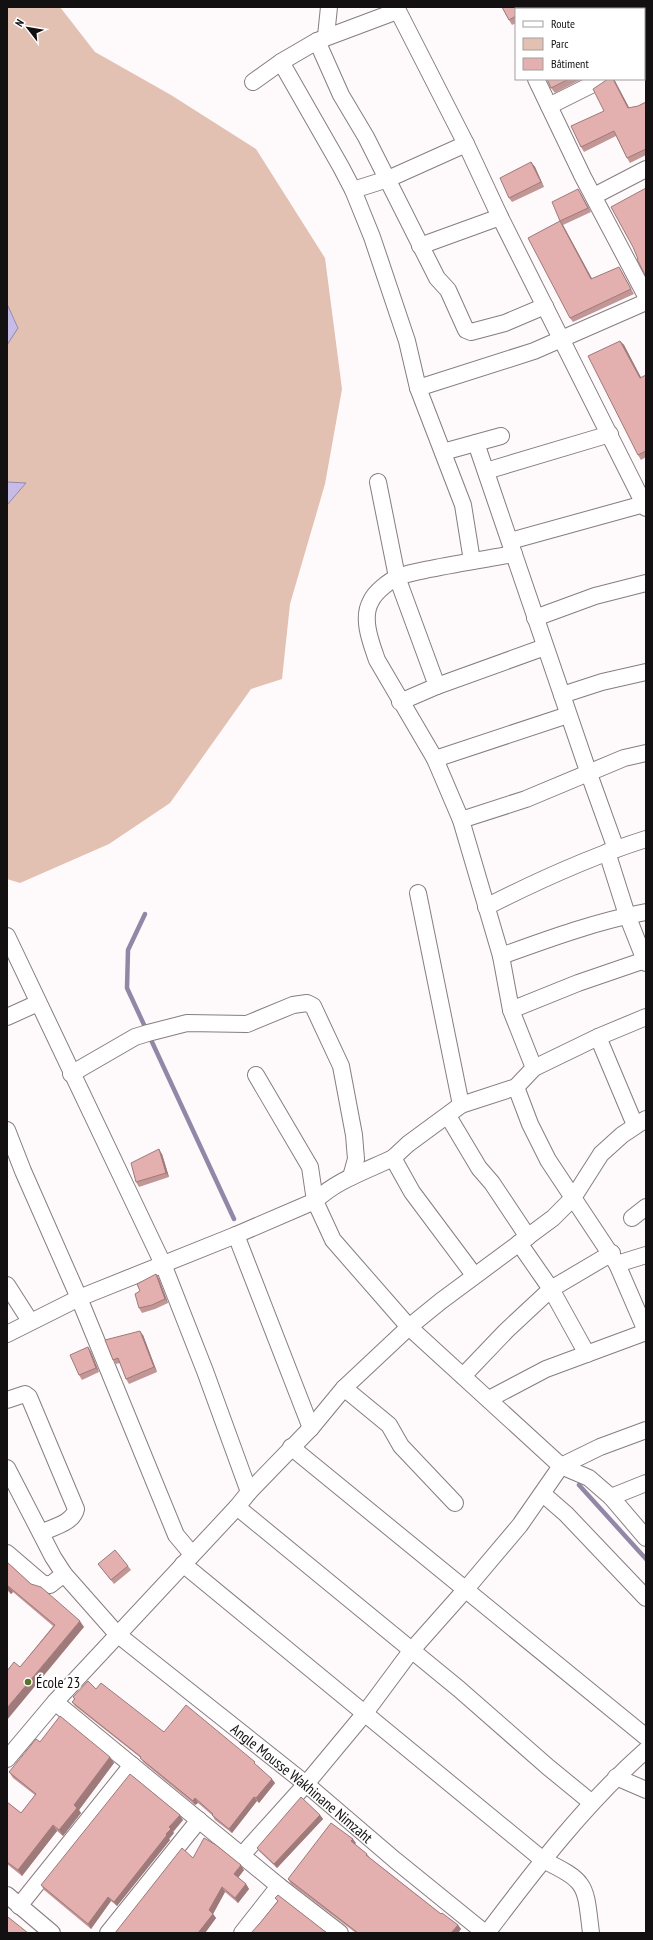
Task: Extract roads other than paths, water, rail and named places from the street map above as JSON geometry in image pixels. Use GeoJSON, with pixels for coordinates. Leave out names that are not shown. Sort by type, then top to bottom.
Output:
{"type":"FeatureCollection","features":[{"type":"Feature","properties":{"kind":"street"},"geometry":{"type":"LineString","coordinates":[[329,7],[322,38],[341,95],[366,137],[437,278],[448,290],[463,326],[469,332],[505,323],[545,306]]}},
{"type":"Feature","properties":{"kind":"street"},"geometry":{"type":"LineString","coordinates":[[253,82],[281,62],[322,38],[396,9],[466,144],[500,217],[645,506],[472,561],[397,577],[376,593],[370,602],[368,627],[370,642],[377,660],[400,702],[435,759],[461,820],[501,956],[511,1010],[534,1068]]}},
{"type":"Feature","properties":{"kind":"street"},"geometry":{"type":"LineString","coordinates":[[281,62],[353,190],[372,237],[407,341],[418,388],[463,505],[472,561]]}},
{"type":"Feature","properties":{"kind":"street"},"geometry":{"type":"LineString","coordinates":[[536,80],[594,196],[644,287]]}},
{"type":"Feature","properties":{"kind":"street"},"geometry":{"type":"LineString","coordinates":[[549,106],[600,80]]}},
{"type":"Feature","properties":{"kind":"street"},"geometry":{"type":"LineString","coordinates":[[353,190],[388,179],[466,144]]}},
{"type":"Feature","properties":{"kind":"street"},"geometry":{"type":"LineString","coordinates":[[594,196],[646,169]]}},
{"type":"Feature","properties":{"kind":"street"},"geometry":{"type":"LineString","coordinates":[[420,246],[500,217]]}},
{"type":"Feature","properties":{"kind":"street"},"geometry":{"type":"LineString","coordinates":[[418,388],[514,358],[646,302]]}},
{"type":"Feature","properties":{"kind":"street"},"geometry":{"type":"LineString","coordinates":[[486,471],[610,434]]}},
{"type":"Feature","properties":{"kind":"street"},"geometry":{"type":"LineString","coordinates":[[443,452],[501,436]]}},
{"type":"Feature","properties":{"kind":"street"},"geometry":{"type":"LineString","coordinates":[[476,443],[588,774],[611,851],[627,915],[646,961],[578,983],[511,1010]]}},
{"type":"Feature","properties":{"kind":"street"},"geometry":{"type":"LineString","coordinates":[[378,482],[397,577],[436,686]]}},
{"type":"Feature","properties":{"kind":"street"},"geometry":{"type":"LineString","coordinates":[[535,618],[595,596],[646,583]]}},
{"type":"Feature","properties":{"kind":"street"},"geometry":{"type":"LineString","coordinates":[[400,702],[436,686],[545,647]]}},
{"type":"Feature","properties":{"kind":"street"},"geometry":{"type":"LineString","coordinates":[[562,695],[602,682],[646,672]]}},
{"type":"Feature","properties":{"kind":"street"},"geometry":{"type":"LineString","coordinates":[[435,759],[568,715]]}},
{"type":"Feature","properties":{"kind":"street"},"geometry":{"type":"LineString","coordinates":[[461,820],[526,799],[624,758],[646,753]]}},
{"type":"Feature","properties":{"kind":"street"},"geometry":{"type":"LineString","coordinates":[[486,907],[531,883],[572,865],[646,840]]}},
{"type":"Feature","properties":{"kind":"street"},"geometry":{"type":"LineString","coordinates":[[418,893],[461,1105]]}},
{"type":"Feature","properties":{"kind":"street"},"geometry":{"type":"LineString","coordinates":[[501,956],[543,940],[627,915],[646,912]]}},
{"type":"Feature","properties":{"kind":"street"},"geometry":{"type":"LineString","coordinates":[[7,936],[71,1074],[163,1264],[205,1371],[249,1492]]}},
{"type":"Feature","properties":{"kind":"street"},"geometry":{"type":"LineString","coordinates":[[7,1017],[38,1003]]}},
{"type":"Feature","properties":{"kind":"street"},"geometry":{"type":"LineString","coordinates":[[71,1074],[135,1038],[148,1033],[187,1023],[247,1024],[293,1005],[307,1003],[313,1006],[341,1066],[354,1135],[356,1159],[353,1176]]}},
{"type":"Feature","properties":{"kind":"street"},"geometry":{"type":"LineString","coordinates":[[7,1334],[30,1321],[79,1298],[236,1235],[315,1201],[353,1176],[393,1158],[408,1144],[461,1105],[516,1087],[534,1068],[598,1037],[646,1017]]}},
{"type":"Feature","properties":{"kind":"street"},"geometry":{"type":"LineString","coordinates":[[7,1760],[55,1702],[291,1447],[311,1428],[344,1388],[409,1327],[474,1275],[553,1218],[574,1198],[601,1154],[640,1122],[598,1037]]}},
{"type":"Feature","properties":{"kind":"street"},"geometry":{"type":"LineString","coordinates":[[256,1075],[310,1167],[315,1201],[334,1240],[409,1327],[489,1398],[561,1466],[589,1478],[612,1497],[646,1538]]}},
{"type":"Feature","properties":{"kind":"street"},"geometry":{"type":"LineString","coordinates":[[489,1398],[546,1369],[646,1331],[615,1258],[548,1160],[530,1124],[516,1087]]}},
{"type":"Feature","properties":{"kind":"street"},"geometry":{"type":"LineString","coordinates":[[448,1116],[478,1168],[492,1183],[587,1354]]}},
{"type":"Feature","properties":{"kind":"street"},"geometry":{"type":"LineString","coordinates":[[7,1130],[23,1171],[79,1298],[176,1535],[188,1559],[365,1713],[543,1860],[570,1874],[581,1883],[587,1899],[591,1933]]}},
{"type":"Feature","properties":{"kind":"street"},"geometry":{"type":"LineString","coordinates":[[393,1158],[412,1192],[474,1275]]}},
{"type":"Feature","properties":{"kind":"street"},"geometry":{"type":"LineString","coordinates":[[632,1218],[646,1207]]}},
{"type":"Feature","properties":{"kind":"street"},"geometry":{"type":"LineString","coordinates":[[236,1235],[311,1428]]}},
{"type":"Feature","properties":{"kind":"street"},"geometry":{"type":"LineString","coordinates":[[463,1376],[551,1289],[615,1258],[646,1255]]}},
{"type":"Feature","properties":{"kind":"street"},"geometry":{"type":"LineString","coordinates":[[7,1286],[30,1321]]}},
{"type":"Feature","properties":{"kind":"street"},"geometry":{"type":"LineString","coordinates":[[344,1388],[389,1425],[401,1446],[455,1503]]}},
{"type":"Feature","properties":{"kind":"street"},"geometry":{"type":"LineString","coordinates":[[7,1400],[25,1394],[29,1397],[76,1509],[69,1520],[41,1533]]}},
{"type":"Feature","properties":{"kind":"street"},"geometry":{"type":"LineString","coordinates":[[242,1855],[306,1784],[365,1713],[411,1651],[466,1590],[520,1525],[561,1466],[600,1447],[646,1430]]}},
{"type":"Feature","properties":{"kind":"street"},"geometry":{"type":"LineString","coordinates":[[291,1447],[646,1737]]}},
{"type":"Feature","properties":{"kind":"street","name":"Angle Mousse Wakhinane Nimzaht"},"geometry":{"type":"LineString","coordinates":[[8,1471],[53,1557],[64,1574],[117,1634],[306,1784],[395,1860],[486,1933]]}},
{"type":"Feature","properties":{"kind":"street"},"geometry":{"type":"LineString","coordinates":[[612,1497],[646,1484]]}},
{"type":"Feature","properties":{"kind":"street"},"geometry":{"type":"LineString","coordinates":[[543,1494],[566,1514],[646,1598]]}},
{"type":"Feature","properties":{"kind":"street"},"geometry":{"type":"LineString","coordinates":[[237,1507],[458,1689],[592,1803]]}},
{"type":"Feature","properties":{"kind":"street"},"geometry":{"type":"LineString","coordinates":[[7,1553],[42,1583],[50,1585],[64,1574]]}},
{"type":"Feature","properties":{"kind":"street"},"geometry":{"type":"LineString","coordinates":[[55,1702],[279,1886],[340,1933]]}},
{"type":"Feature","properties":{"kind":"street"},"geometry":{"type":"LineString","coordinates":[[486,1933],[543,1860],[592,1803],[616,1777],[646,1750]]}},
{"type":"Feature","properties":{"kind":"street"},"geometry":{"type":"LineString","coordinates":[[19,1906],[132,1765]]}},
{"type":"Feature","properties":{"kind":"street"},"geometry":{"type":"LineString","coordinates":[[616,1777],[646,1790]]}},
{"type":"Feature","properties":{"kind":"street"},"geometry":{"type":"LineString","coordinates":[[108,1933],[199,1820]]}},
{"type":"Feature","properties":{"kind":"street"},"geometry":{"type":"LineString","coordinates":[[242,1933],[279,1886]]}},
{"type":"Feature","properties":{"kind":"street"},"geometry":{"type":"LineString","coordinates":[[7,1896],[52,1933]]}},
{"type":"Feature","properties":{"kind":"waterway"},"geometry":{"type":"LineString","coordinates":[[145,914],[128,950],[127,988],[234,1219]]}},
{"type":"Feature","properties":{"kind":"waterway"},"geometry":{"type":"LineString","coordinates":[[579,1485],[646,1559]]}},
{"type":"Feature","properties":{"kind":"place","name":"École 23"},"geometry":{"type":"Point","coordinates":[28,1682]}}]}
